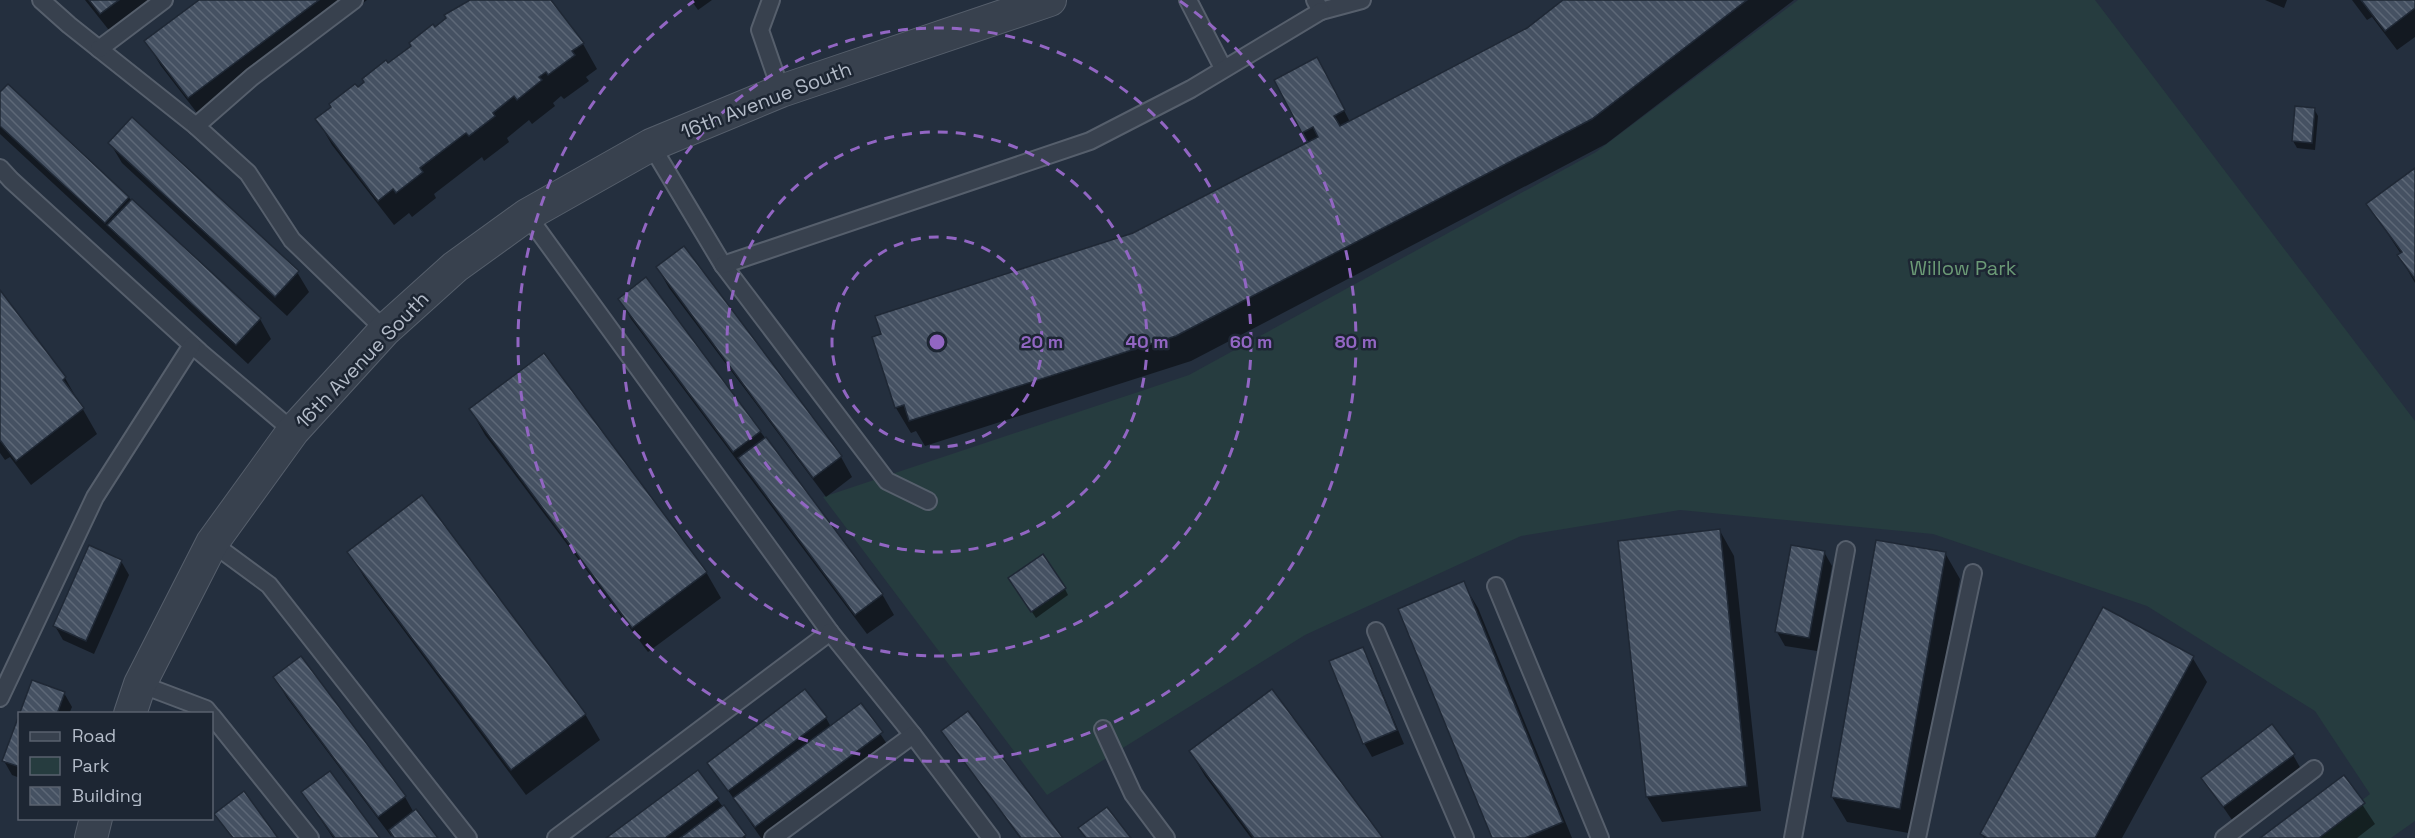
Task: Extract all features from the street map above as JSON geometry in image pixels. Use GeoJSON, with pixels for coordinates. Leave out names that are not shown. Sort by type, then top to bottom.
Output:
{"type":"FeatureCollection","features":[{"type":"Feature","properties":{"kind":"street","name":"16th Avenue South"},"geometry":{"type":"LineString","coordinates":[[131,712],[140,684],[212,543],[293,431],[385,330],[455,267],[527,214],[651,145],[781,91],[1050,0]]}},
{"type":"Feature","properties":{"kind":"street"},"geometry":{"type":"LineString","coordinates":[[91,838],[96,820]]}},
{"type":"Feature","properties":{"kind":"lane"},"geometry":{"type":"LineString","coordinates":[[41,0],[196,126],[248,173],[292,240],[385,330]]}},
{"type":"Feature","properties":{"kind":"lane"},"geometry":{"type":"LineString","coordinates":[[99,49],[164,0]]}},
{"type":"Feature","properties":{"kind":"lane"},"geometry":{"type":"LineString","coordinates":[[196,126],[252,77],[354,0]]}},
{"type":"Feature","properties":{"kind":"lane"},"geometry":{"type":"LineString","coordinates":[[771,0],[760,30],[781,91]]}},
{"type":"Feature","properties":{"kind":"lane"},"geometry":{"type":"LineString","coordinates":[[1188,0],[1223,68]]}},
{"type":"Feature","properties":{"kind":"lane"},"geometry":{"type":"LineString","coordinates":[[723,265],[1090,141],[1191,88],[1318,5],[1362,0]]}},
{"type":"Feature","properties":{"kind":"lane"},"geometry":{"type":"LineString","coordinates":[[651,145],[723,265],[887,481],[928,501]]}},
{"type":"Feature","properties":{"kind":"lane"},"geometry":{"type":"LineString","coordinates":[[0,168],[192,345],[293,431]]}},
{"type":"Feature","properties":{"kind":"lane"},"geometry":{"type":"LineString","coordinates":[[527,214],[830,632],[913,735],[991,838]]}},
{"type":"Feature","properties":{"kind":"lane"},"geometry":{"type":"LineString","coordinates":[[0,698],[95,497],[192,345]]}},
{"type":"Feature","properties":{"kind":"lane"},"geometry":{"type":"LineString","coordinates":[[212,543],[269,585],[468,838]]}},
{"type":"Feature","properties":{"kind":"lane"},"geometry":{"type":"LineString","coordinates":[[1793,838],[1846,550]]}},
{"type":"Feature","properties":{"kind":"lane"},"geometry":{"type":"LineString","coordinates":[[1917,838],[1973,573]]}},
{"type":"Feature","properties":{"kind":"lane"},"geometry":{"type":"LineString","coordinates":[[1496,586],[1600,838]]}},
{"type":"Feature","properties":{"kind":"lane"},"geometry":{"type":"LineString","coordinates":[[1376,631],[1465,838]]}},
{"type":"Feature","properties":{"kind":"lane"},"geometry":{"type":"LineString","coordinates":[[556,838],[830,632]]}},
{"type":"Feature","properties":{"kind":"lane"},"geometry":{"type":"LineString","coordinates":[[140,684],[206,709],[208,712]]}},
{"type":"Feature","properties":{"kind":"lane"},"geometry":{"type":"LineString","coordinates":[[213,717],[310,838]]}},
{"type":"Feature","properties":{"kind":"lane"},"geometry":{"type":"LineString","coordinates":[[1103,729],[1134,794],[1166,838]]}},
{"type":"Feature","properties":{"kind":"lane"},"geometry":{"type":"LineString","coordinates":[[773,838],[913,735]]}},
{"type":"Feature","properties":{"kind":"lane"},"geometry":{"type":"LineString","coordinates":[[2224,838],[2314,769]]}},
{"type":"Feature","properties":{"kind":"green space","name":"Willow Park"},"geometry":{"type":"Polygon","coordinates":[[[1798,0],[2095,0],[2415,421],[2415,821],[2391,838],[2313,838],[2370,794],[2315,711],[2147,606],[1933,534],[1680,510],[1521,536],[1305,635],[1047,795],[823,497],[1189,375],[1596,152],[1798,0]]]}},
{"type":"Feature","properties":{"kind":"building"},"geometry":{"type":"Polygon","coordinates":[[[89,0],[119,0],[100,14],[89,0]]]}},
{"type":"Feature","properties":{"kind":"building"},"geometry":{"type":"Polygon","coordinates":[[[199,0],[319,0],[188,98],[144,41],[199,0]]]}},
{"type":"Feature","properties":{"kind":"building"},"geometry":{"type":"Polygon","coordinates":[[[470,0],[551,0],[584,43],[572,51],[575,55],[548,75],[546,72],[539,77],[542,80],[517,100],[514,96],[493,113],[495,116],[469,136],[466,133],[420,168],[423,172],[396,193],[393,189],[378,201],[315,119],[331,107],[329,104],[355,84],[358,87],[364,82],[362,79],[386,60],[388,63],[411,46],[409,43],[433,24],[435,27],[446,18],[444,15],[470,0]]]}},
{"type":"Feature","properties":{"kind":"building"},"geometry":{"type":"Polygon","coordinates":[[[1563,0],[1747,0],[1592,119],[1176,336],[909,421],[904,405],[895,408],[872,337],[881,334],[875,316],[1133,233],[1318,137],[1313,127],[1302,133],[1274,80],[1317,57],[1345,110],[1334,116],[1340,126],[1527,28],[1563,0]]]}},
{"type":"Feature","properties":{"kind":"building"},"geometry":{"type":"Polygon","coordinates":[[[2361,0],[2415,0],[2415,8],[2385,31],[2361,0]]]}},
{"type":"Feature","properties":{"kind":"building"},"geometry":{"type":"Polygon","coordinates":[[[8,84],[129,197],[105,223],[0,126],[0,92],[8,84]]]}},
{"type":"Feature","properties":{"kind":"building"},"geometry":{"type":"Polygon","coordinates":[[[2295,106],[2315,108],[2312,143],[2292,141],[2295,106]]]}},
{"type":"Feature","properties":{"kind":"building"},"geometry":{"type":"Polygon","coordinates":[[[132,117],[299,271],[275,297],[108,143],[132,117]]]}},
{"type":"Feature","properties":{"kind":"building"},"geometry":{"type":"Polygon","coordinates":[[[2415,168],[2415,279],[2397,255],[2402,252],[2366,204],[2415,168]]]}},
{"type":"Feature","properties":{"kind":"building"},"geometry":{"type":"Polygon","coordinates":[[[132,199],[261,318],[236,345],[107,225],[132,199]]]}},
{"type":"Feature","properties":{"kind":"building"},"geometry":{"type":"Polygon","coordinates":[[[684,246],[842,456],[813,478],[656,267],[684,246]]]}},
{"type":"Feature","properties":{"kind":"building"},"geometry":{"type":"Polygon","coordinates":[[[646,277],[761,431],[733,452],[618,299],[646,277]]]}},
{"type":"Feature","properties":{"kind":"building"},"geometry":{"type":"Polygon","coordinates":[[[0,290],[66,377],[63,380],[84,408],[16,461],[0,440],[0,290]]]}},
{"type":"Feature","properties":{"kind":"building"},"geometry":{"type":"Polygon","coordinates":[[[544,353],[707,572],[632,628],[469,409],[544,353]]]}},
{"type":"Feature","properties":{"kind":"building"},"geometry":{"type":"Polygon","coordinates":[[[766,437],[883,594],[855,615],[738,458],[766,437]]]}},
{"type":"Feature","properties":{"kind":"building"},"geometry":{"type":"Polygon","coordinates":[[[422,495],[586,714],[511,770],[347,552],[422,495]]]}},
{"type":"Feature","properties":{"kind":"building"},"geometry":{"type":"Polygon","coordinates":[[[1720,529],[1747,786],[1646,797],[1618,541],[1720,529]]]}},
{"type":"Feature","properties":{"kind":"building"},"geometry":{"type":"Polygon","coordinates":[[[1876,540],[1946,552],[1900,809],[1831,797],[1876,540]]]}},
{"type":"Feature","properties":{"kind":"building"},"geometry":{"type":"Polygon","coordinates":[[[89,545],[122,560],[86,641],[53,626],[89,545]]]}},
{"type":"Feature","properties":{"kind":"building"},"geometry":{"type":"Polygon","coordinates":[[[1791,545],[1825,551],[1809,638],[1775,632],[1791,545]]]}},
{"type":"Feature","properties":{"kind":"building"},"geometry":{"type":"Polygon","coordinates":[[[1043,554],[1066,588],[1031,612],[1008,578],[1043,554]]]}},
{"type":"Feature","properties":{"kind":"building"},"geometry":{"type":"Polygon","coordinates":[[[1464,581],[1563,822],[1525,838],[1492,838],[1398,609],[1464,581]]]}},
{"type":"Feature","properties":{"kind":"building"},"geometry":{"type":"Polygon","coordinates":[[[2103,607],[2194,656],[2095,838],[1987,838],[1980,834],[2103,607]]]}},
{"type":"Feature","properties":{"kind":"building"},"geometry":{"type":"Polygon","coordinates":[[[1363,647],[1397,730],[1363,744],[1329,661],[1363,647]]]}},
{"type":"Feature","properties":{"kind":"building"},"geometry":{"type":"Polygon","coordinates":[[[301,656],[406,796],[378,817],[273,677],[301,656]]]}},
{"type":"Feature","properties":{"kind":"building"},"geometry":{"type":"Polygon","coordinates":[[[32,680],[65,692],[58,712],[20,712],[32,680]]]}},
{"type":"Feature","properties":{"kind":"building"},"geometry":{"type":"Polygon","coordinates":[[[805,689],[827,717],[728,791],[707,763],[805,689]]]}},
{"type":"Feature","properties":{"kind":"building"},"geometry":{"type":"Polygon","coordinates":[[[1272,689],[1383,838],[1254,838],[1189,751],[1272,689]]]}},
{"type":"Feature","properties":{"kind":"building"},"geometry":{"type":"Polygon","coordinates":[[[861,703],[883,732],[755,827],[733,798],[861,703]]]}},
{"type":"Feature","properties":{"kind":"building"},"geometry":{"type":"Polygon","coordinates":[[[968,711],[1063,838],[1021,838],[941,731],[968,711]]]}},
{"type":"Feature","properties":{"kind":"building"},"geometry":{"type":"Polygon","coordinates":[[[18,718],[18,766],[2,761],[18,718]]]}},
{"type":"Feature","properties":{"kind":"building"},"geometry":{"type":"Polygon","coordinates":[[[2272,724],[2295,754],[2223,807],[2201,778],[2272,724]]]}},
{"type":"Feature","properties":{"kind":"building"},"geometry":{"type":"Polygon","coordinates":[[[698,770],[719,798],[665,838],[606,838],[698,770]]]}},
{"type":"Feature","properties":{"kind":"building"},"geometry":{"type":"Polygon","coordinates":[[[330,771],[380,838],[335,838],[301,792],[330,771]]]}},
{"type":"Feature","properties":{"kind":"building"},"geometry":{"type":"Polygon","coordinates":[[[2344,775],[2365,803],[2319,838],[2260,838],[2344,775]]]}},
{"type":"Feature","properties":{"kind":"building"},"geometry":{"type":"Polygon","coordinates":[[[244,791],[278,838],[233,838],[214,814],[244,791]]]}},
{"type":"Feature","properties":{"kind":"building"},"geometry":{"type":"Polygon","coordinates":[[[724,805],[746,835],[742,838],[680,838],[724,805]]]}},
{"type":"Feature","properties":{"kind":"building"},"geometry":{"type":"Polygon","coordinates":[[[1107,807],[1131,838],[1086,838],[1078,828],[1107,807]]]}},
{"type":"Feature","properties":{"kind":"building"},"geometry":{"type":"Polygon","coordinates":[[[416,809],[438,838],[394,838],[389,830],[416,809]]]}}]}
